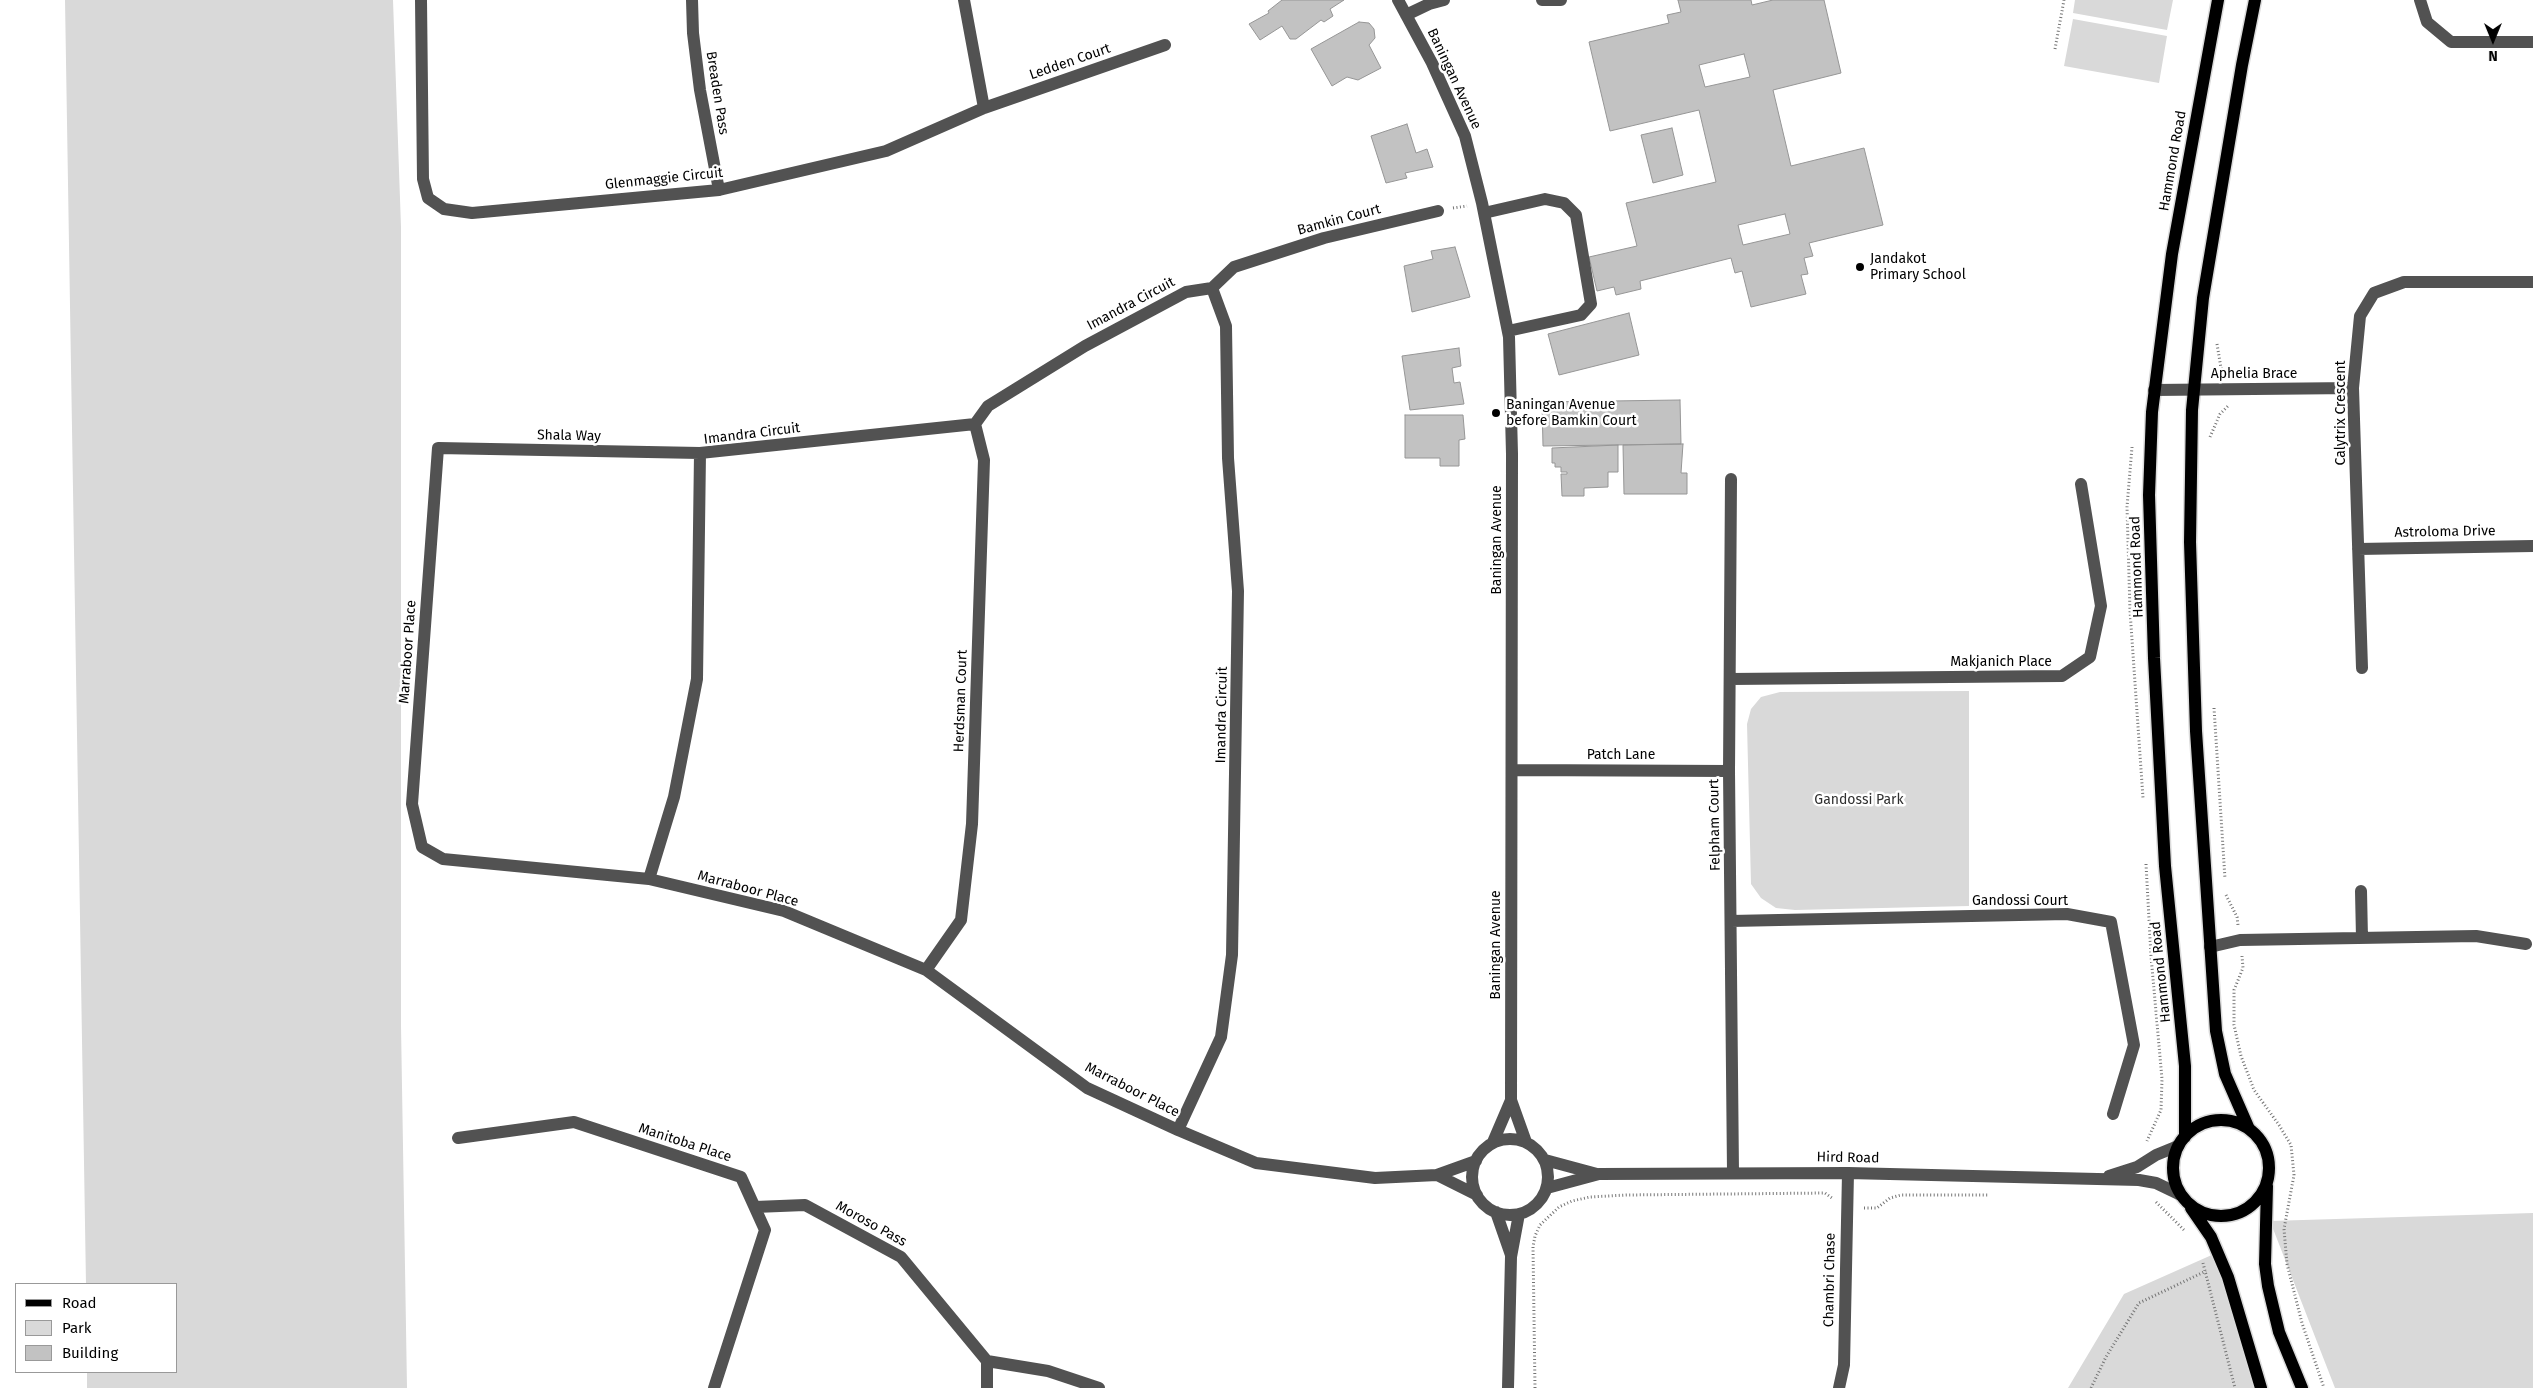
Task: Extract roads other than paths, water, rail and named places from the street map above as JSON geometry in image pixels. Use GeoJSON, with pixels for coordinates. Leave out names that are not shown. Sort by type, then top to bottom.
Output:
{"type":"FeatureCollection","features":[{"type":"Feature","properties":{"kind":"main road","name":"Hammond Road"},"geometry":{"type":"LineString","coordinates":[[2181,1141],[2186,1066],[2165,866],[2154,658],[2149,495],[2154,390],[2172,254],[2218,0]]}},
{"type":"Feature","properties":{"kind":"main road"},"geometry":{"type":"LineString","coordinates":[[2255,0],[2242,65],[2203,298],[2194,389],[2191,562],[2196,731],[2216,1031],[2225,1074],[2250,1129],[2260,1140],[2266,1153],[2269,1167],[2265,1264],[2268,1286],[2279,1332],[2302,1388]]}},
{"type":"Feature","properties":{"kind":"main road"},"geometry":{"type":"LineString","coordinates":[[2250,1129],[2237,1123],[2223,1120],[2209,1122],[2196,1127],[2181,1141],[2174,1158],[2173,1172],[2184,1199],[2211,1237],[2222,1263],[2252,1350],[2261,1388]]}},
{"type":"Feature","properties":{"kind":"main road"},"geometry":{"type":"LineString","coordinates":[[2184,1199],[2200,1212],[2216,1216],[2233,1215],[2248,1208],[2260,1196],[2267,1182]]}},
{"type":"Feature","properties":{"kind":"street","name":"Glenmaggie Circuit"},"geometry":{"type":"LineString","coordinates":[[421,0],[423,179],[428,198],[444,209],[472,213],[719,190],[886,150],[984,108]]}},
{"type":"Feature","properties":{"kind":"street","name":"Breaden Pass"},"geometry":{"type":"LineString","coordinates":[[692,0],[693,33],[700,90],[719,190]]}},
{"type":"Feature","properties":{"kind":"street"},"geometry":{"type":"LineString","coordinates":[[964,0],[984,108]]}},
{"type":"Feature","properties":{"kind":"street","name":"Baningan Avenue"},"geometry":{"type":"LineString","coordinates":[[1398,0],[1432,63],[1465,136],[1483,208],[1508,331],[1512,454],[1511,1100],[1526,1142]]}},
{"type":"Feature","properties":{"kind":"street"},"geometry":{"type":"LineString","coordinates":[[1406,15],[1429,4],[1444,0]]}},
{"type":"Feature","properties":{"kind":"street"},"geometry":{"type":"LineString","coordinates":[[1542,0],[1561,0]]}},
{"type":"Feature","properties":{"kind":"street"},"geometry":{"type":"LineString","coordinates":[[2420,0],[2427,22],[2451,42],[2533,42]]}},
{"type":"Feature","properties":{"kind":"street","name":"Ledden Court"},"geometry":{"type":"LineString","coordinates":[[984,108],[1165,45]]}},
{"type":"Feature","properties":{"kind":"street"},"geometry":{"type":"LineString","coordinates":[[1483,208],[1545,200],[1564,203],[1576,215],[1591,304],[1581,315],[1508,331]]}},
{"type":"Feature","properties":{"kind":"street","name":"Bamkin Court"},"geometry":{"type":"LineString","coordinates":[[1212,288],[1234,267],[1324,238],[1438,211]]}},
{"type":"Feature","properties":{"kind":"street","name":"Calytrix Crescent"},"geometry":{"type":"LineString","coordinates":[[2362,668],[2353,388],[2360,316],[2374,293],[2404,282],[2533,282]]}},
{"type":"Feature","properties":{"kind":"street","name":"Imandra Circuit"},"geometry":{"type":"LineString","coordinates":[[649,879],[674,797],[697,679],[700,453],[975,424],[988,406],[1085,346],[1186,292],[1212,288],[1226,326],[1228,458],[1238,591],[1232,955],[1221,1037],[1178,1130]]}},
{"type":"Feature","properties":{"kind":"street","name":"Aphelia Brace"},"geometry":{"type":"LineString","coordinates":[[2154,390],[2353,388]]}},
{"type":"Feature","properties":{"kind":"street","name":"Herdsman Court"},"geometry":{"type":"LineString","coordinates":[[926,970],[961,920],[972,824],[984,460],[975,424]]}},
{"type":"Feature","properties":{"kind":"street","name":"Marraboor Place"},"geometry":{"type":"LineString","coordinates":[[438,448],[412,804],[422,847],[442,859],[649,879],[784,911],[926,970],[1087,1088],[1256,1163],[1375,1178],[1437,1175],[1476,1161]]}},
{"type":"Feature","properties":{"kind":"street","name":"Shala Way"},"geometry":{"type":"LineString","coordinates":[[438,448],[700,453]]}},
{"type":"Feature","properties":{"kind":"street","name":"Felpham Court"},"geometry":{"type":"LineString","coordinates":[[1731,479],[1729,771],[1733,1172]]}},
{"type":"Feature","properties":{"kind":"street","name":"Makjanich Place"},"geometry":{"type":"LineString","coordinates":[[1730,679],[2062,676],[2090,657],[2101,606],[2081,484]]}},
{"type":"Feature","properties":{"kind":"street","name":"Astroloma Drive"},"geometry":{"type":"LineString","coordinates":[[2358,549],[2533,546]]}},
{"type":"Feature","properties":{"kind":"street","name":"Patch Lane"},"geometry":{"type":"LineString","coordinates":[[1512,770],[1729,771]]}},
{"type":"Feature","properties":{"kind":"street"},"geometry":{"type":"LineString","coordinates":[[2361,891],[2362,938]]}},
{"type":"Feature","properties":{"kind":"street","name":"Gandossi Court"},"geometry":{"type":"LineString","coordinates":[[1731,921],[2067,914],[2111,922],[2134,1045],[2113,1114]]}},
{"type":"Feature","properties":{"kind":"street"},"geometry":{"type":"LineString","coordinates":[[2210,947],[2240,940],[2476,936],[2526,944]]}},
{"type":"Feature","properties":{"kind":"street","name":"Baningan Avenue"},"geometry":{"type":"LineString","coordinates":[[1494,1142],[1511,1100]]}},
{"type":"Feature","properties":{"kind":"street","name":"Manitoba Place"},"geometry":{"type":"LineString","coordinates":[[458,1138],[574,1122],[741,1177],[765,1230],[714,1388]]}},
{"type":"Feature","properties":{"kind":"street"},"geometry":{"type":"LineString","coordinates":[[1513,1139],[1526,1142],[1538,1149],[1545,1160],[1549,1175],[1547,1188],[1541,1200],[1531,1209],[1519,1214],[1509,1215],[1496,1212],[1485,1205],[1477,1195],[1473,1182],[1476,1161],[1483,1150],[1494,1142],[1513,1139]]}},
{"type":"Feature","properties":{"kind":"street","name":"Hird Road"},"geometry":{"type":"LineString","coordinates":[[2097,1179],[2137,1167],[2181,1141]]}},
{"type":"Feature","properties":{"kind":"street","name":"Hird Road"},"geometry":{"type":"LineString","coordinates":[[1545,1160],[1599,1174]]}},
{"type":"Feature","properties":{"kind":"street","name":"Hird Road"},"geometry":{"type":"LineString","coordinates":[[1547,1188],[1599,1174],[1848,1173],[2097,1179],[2156,1183],[2184,1199]]}},
{"type":"Feature","properties":{"kind":"street","name":"Chambri Chase"},"geometry":{"type":"LineString","coordinates":[[1839,1388],[1844,1365],[1848,1173]]}},
{"type":"Feature","properties":{"kind":"street","name":"Marraboor Place"},"geometry":{"type":"LineString","coordinates":[[1437,1175],[1477,1195]]}},
{"type":"Feature","properties":{"kind":"street","name":"Moroso Pass"},"geometry":{"type":"LineString","coordinates":[[755,1207],[805,1205],[901,1257],[987,1361]]}},
{"type":"Feature","properties":{"kind":"street"},"geometry":{"type":"LineString","coordinates":[[1496,1212],[1511,1257]]}},
{"type":"Feature","properties":{"kind":"street"},"geometry":{"type":"LineString","coordinates":[[1508,1388],[1511,1257],[1519,1214]]}},
{"type":"Feature","properties":{"kind":"street"},"geometry":{"type":"LineString","coordinates":[[987,1388],[987,1361],[1048,1371],[1099,1388]]}},
{"type":"Feature","properties":{"kind":"place","name":"Jandakot Primary School"},"geometry":{"type":"Point","coordinates":[1860,267]}},
{"type":"Feature","properties":{"kind":"place","name":"Baningan Avenue before Bamkin Court"},"geometry":{"type":"Point","coordinates":[1496,413]}},
{"type":"Feature","properties":{"kind":"park label","name":"Gandossi Park"},"geometry":{"type":"Point","coordinates":[1859,800]}}]}
